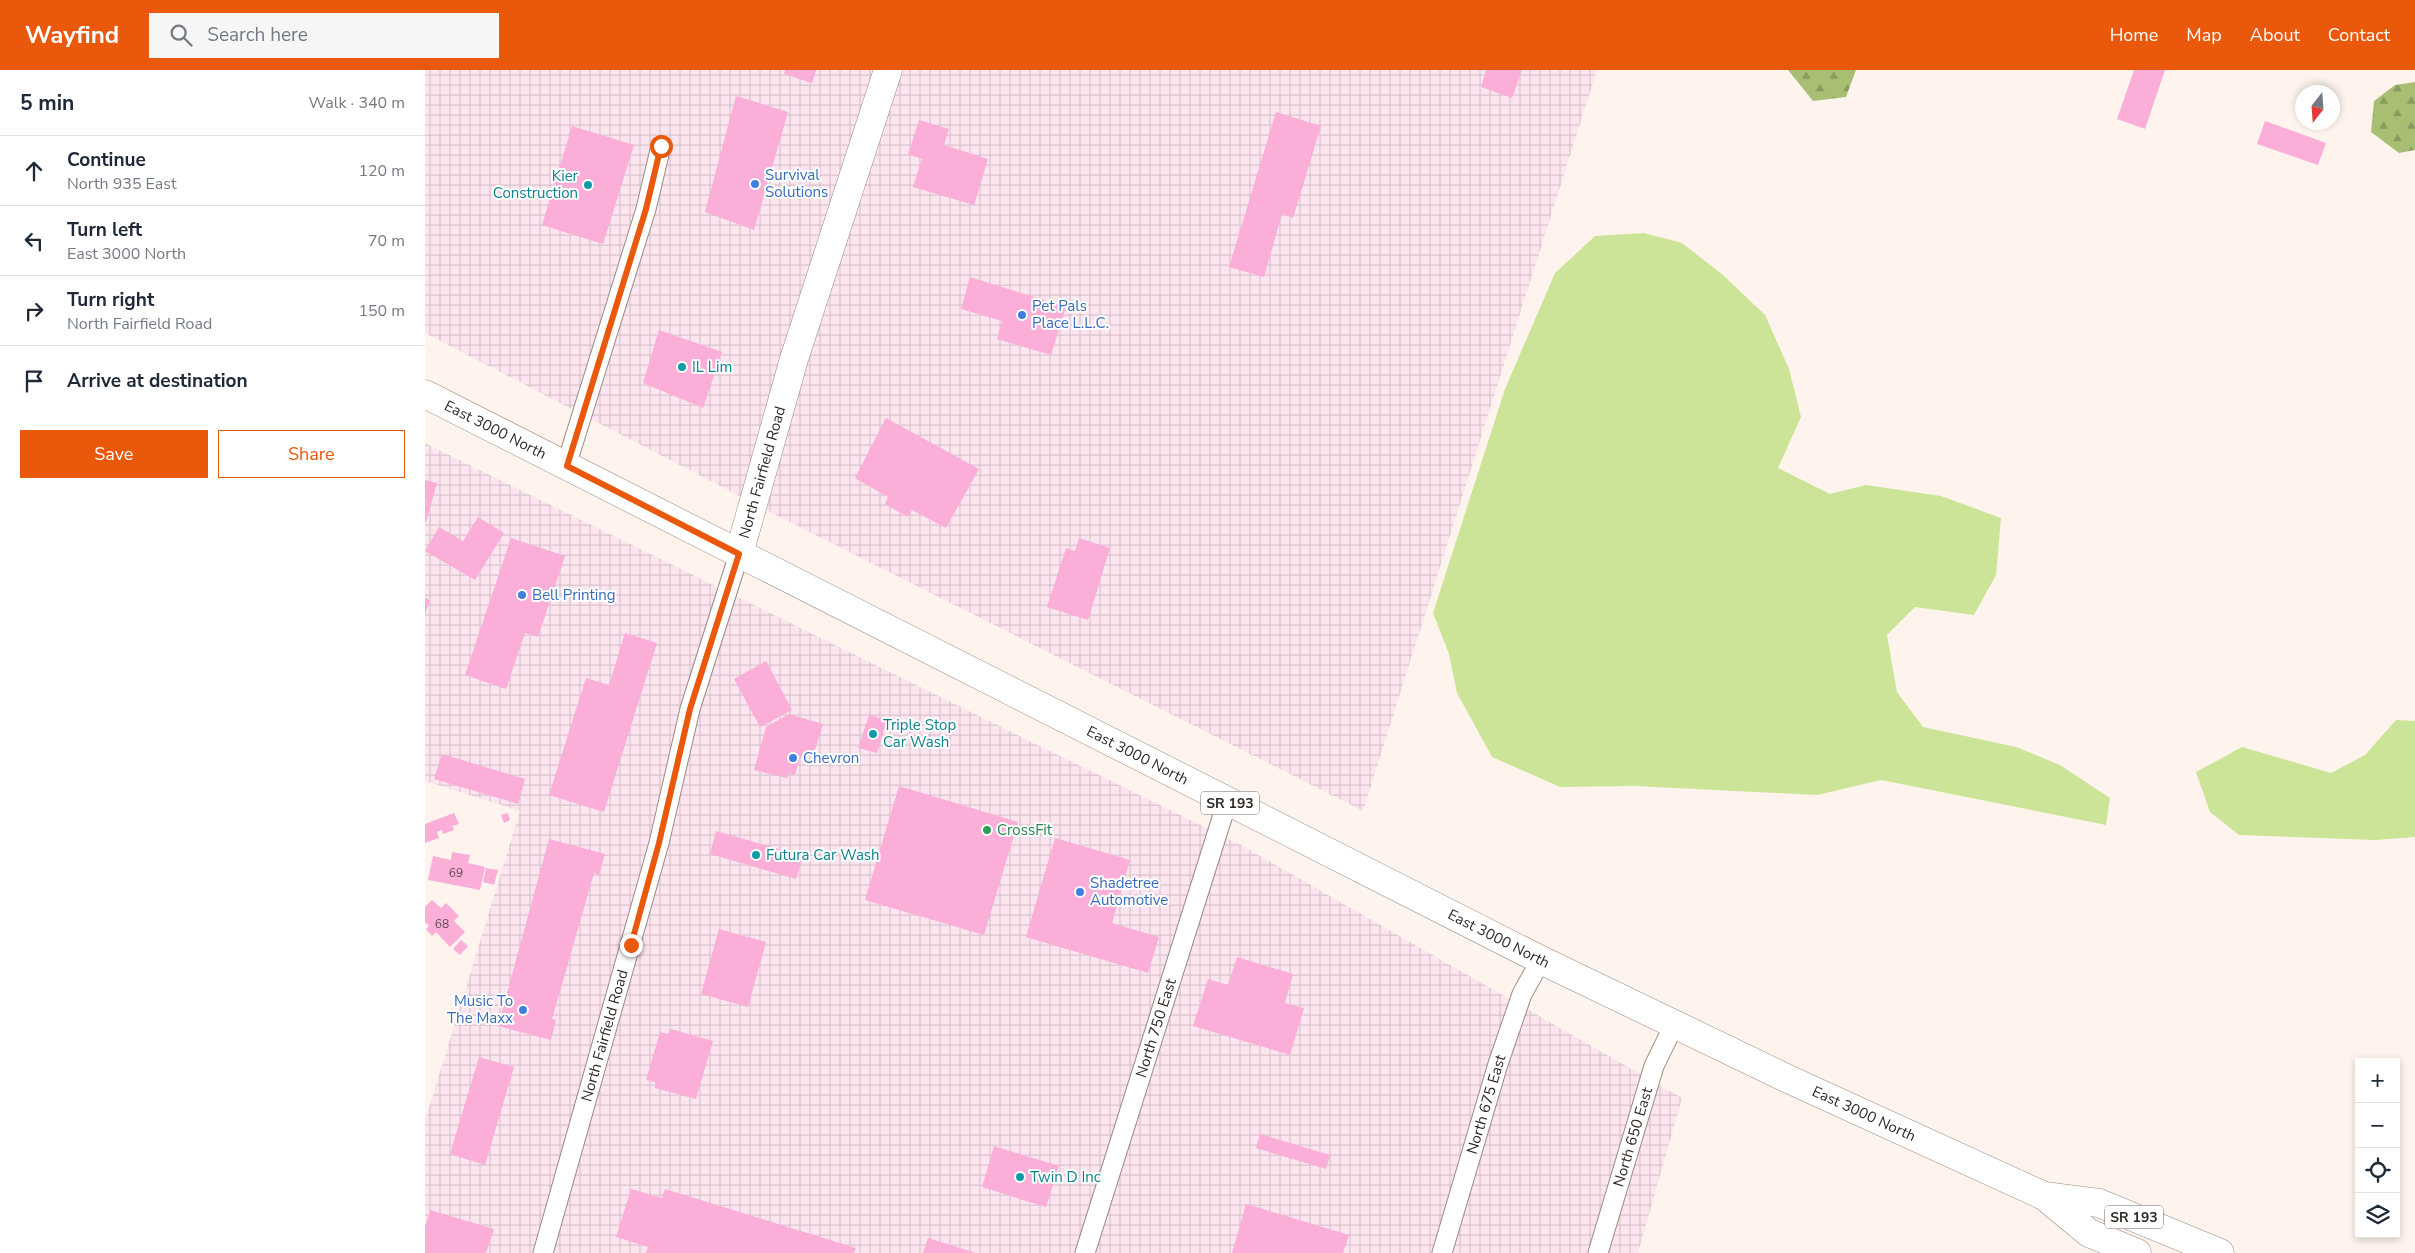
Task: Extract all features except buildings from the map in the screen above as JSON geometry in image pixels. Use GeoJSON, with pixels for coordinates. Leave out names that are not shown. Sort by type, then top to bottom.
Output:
{"type":"FeatureCollection","features":[{"type":"Feature","properties":{"kind":"main road","name":"North Fairfield Road"},"geometry":{"type":"LineString","coordinates":[[739,554],[794,359],[888,70]]}},
{"type":"Feature","properties":{"kind":"main road","name":"East 3000 North"},"geometry":{"type":"LineString","coordinates":[[425,394],[1541,960],[1899,1131],[2044,1196],[2089,1233],[2137,1253]]}},
{"type":"Feature","properties":{"kind":"main road","name":"East 3000 North"},"geometry":{"type":"LineString","coordinates":[[2044,1196],[2099,1203],[2220,1253]]}},
{"type":"Feature","properties":{"kind":"street"},"geometry":{"type":"LineString","coordinates":[[567,466],[646,209],[661,146]]}},
{"type":"Feature","properties":{"kind":"street","name":"North Fairfield Road"},"geometry":{"type":"LineString","coordinates":[[543,1253],[659,843],[690,709],[739,554]]}},
{"type":"Feature","properties":{"kind":"street","name":"North 750 East"},"geometry":{"type":"LineString","coordinates":[[1085,1253],[1227,802]]}},
{"type":"Feature","properties":{"kind":"street","name":"North 675 East"},"geometry":{"type":"LineString","coordinates":[[1443,1253],[1498,1064],[1522,994],[1541,960]]}},
{"type":"Feature","properties":{"kind":"street","name":"North 650 East"},"geometry":{"type":"LineString","coordinates":[[1598,1253],[1654,1066],[1674,1024]]}},
{"type":"Feature","properties":{"kind":"shaded area"},"geometry":{"type":"Polygon","coordinates":[[[425,70],[1597,70],[1363,811],[776,515],[425,333],[425,70]]]}},
{"type":"Feature","properties":{"kind":"shaded area"},"geometry":{"type":"Polygon","coordinates":[[[425,443],[1241,845],[1682,1098],[1638,1253],[425,1253],[425,1121],[520,811],[425,781],[425,443]]]}},
{"type":"Feature","properties":{"kind":"green space"},"geometry":{"type":"Polygon","coordinates":[[[1788,70],[1856,70],[1846,97],[1813,101],[1788,70]]]}},
{"type":"Feature","properties":{"kind":"green space"},"geometry":{"type":"Polygon","coordinates":[[[2415,82],[2415,150],[2399,153],[2371,132],[2374,101],[2395,85],[2415,82]]]}},
{"type":"Feature","properties":{"kind":"green space"},"geometry":{"type":"Polygon","coordinates":[[[1644,233],[1682,243],[1723,275],[1765,315],[1789,369],[1801,417],[1778,468],[1830,494],[1866,485],[1941,496],[2001,518],[1996,575],[1974,615],[1915,607],[1887,635],[1897,692],[1923,727],[2016,747],[2060,765],[2110,798],[2106,825],[1881,780],[1817,795],[1635,786],[1560,787],[1492,757],[1457,693],[1449,654],[1433,613],[1505,389],[1555,273],[1595,236],[1644,233]]]}},
{"type":"Feature","properties":{"kind":"green space"},"geometry":{"type":"Polygon","coordinates":[[[2396,720],[2415,721],[2415,837],[2375,840],[2239,835],[2210,812],[2196,772],[2242,747],[2331,773],[2365,755],[2396,720]]]}},
{"type":"Feature","properties":{"kind":"place","name":"Survival Solutions"},"geometry":{"type":"Point","coordinates":[755,184]}},
{"type":"Feature","properties":{"kind":"place","name":"Kier Construction"},"geometry":{"type":"Point","coordinates":[588,185]}},
{"type":"Feature","properties":{"kind":"place","name":"Pet Pals Place L.L.C."},"geometry":{"type":"Point","coordinates":[1022,315]}},
{"type":"Feature","properties":{"kind":"place","name":"IL Lim"},"geometry":{"type":"Point","coordinates":[682,367]}},
{"type":"Feature","properties":{"kind":"place","name":"Bell Printing"},"geometry":{"type":"Point","coordinates":[522,595]}},
{"type":"Feature","properties":{"kind":"place","name":"Triple Stop Car Wash"},"geometry":{"type":"Point","coordinates":[873,734]}},
{"type":"Feature","properties":{"kind":"place","name":"Chevron"},"geometry":{"type":"Point","coordinates":[793,758]}},
{"type":"Feature","properties":{"kind":"place","name":"CrossFit"},"geometry":{"type":"Point","coordinates":[987,830]}},
{"type":"Feature","properties":{"kind":"place","name":"Futura Car Wash"},"geometry":{"type":"Point","coordinates":[756,855]}},
{"type":"Feature","properties":{"kind":"place","name":"Shadetree Automotive"},"geometry":{"type":"Point","coordinates":[1080,892]}},
{"type":"Feature","properties":{"kind":"place","name":"Music To The Maxx"},"geometry":{"type":"Point","coordinates":[523,1010]}},
{"type":"Feature","properties":{"kind":"place","name":"Twin D Inc"},"geometry":{"type":"Point","coordinates":[1020,1177]}},
{"type":"Feature","properties":{"kind":"route"},"geometry":{"type":"LineString","coordinates":[[631,945],[659,843],[690,709],[739,554],[567,466],[646,209],[661,146]]}}]}
